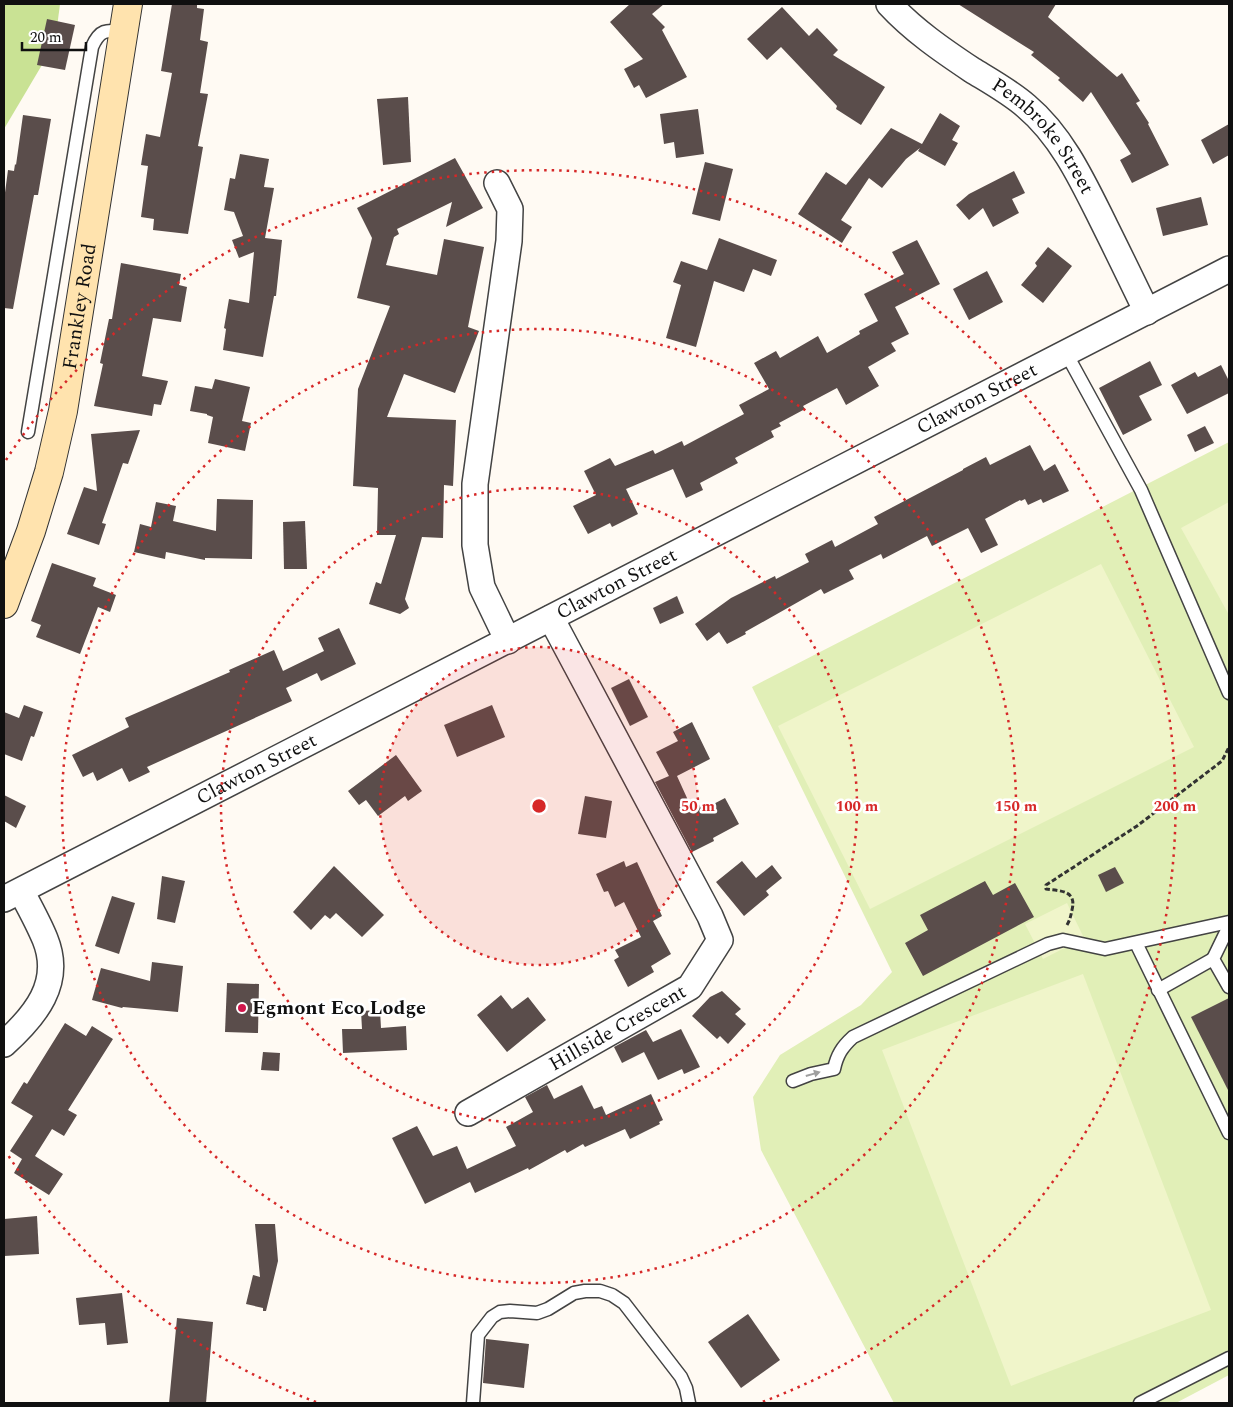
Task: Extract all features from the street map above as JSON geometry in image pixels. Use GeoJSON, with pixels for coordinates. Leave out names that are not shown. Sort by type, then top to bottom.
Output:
{"type":"FeatureCollection","features":[{"type":"Feature","properties":{"kind":"street","name":"Frankley Road"},"geometry":{"type":"LineString","coordinates":[[4,604],[31,531],[49,472],[63,411],[128,4]]}},
{"type":"Feature","properties":{"kind":"street","name":"Pembroke Street"},"geometry":{"type":"LineString","coordinates":[[889,4],[901,17],[933,43],[1026,106],[1045,124],[1086,186],[1147,312]]}},
{"type":"Feature","properties":{"kind":"street"},"geometry":{"type":"LineString","coordinates":[[497,183],[510,209],[510,242],[475,484],[475,544],[482,587],[508,641]]}},
{"type":"Feature","properties":{"kind":"street","name":"Clawton Street"},"geometry":{"type":"LineString","coordinates":[[12,895],[1229,269]]}},
{"type":"Feature","properties":{"kind":"street","name":"Hillside Crescent"},"geometry":{"type":"LineString","coordinates":[[468,1113],[690,987],[720,940],[710,916],[551,618]]}},
{"type":"Feature","properties":{"kind":"street"},"geometry":{"type":"LineString","coordinates":[[4,1044],[24,1026],[36,1010],[50,982],[51,962],[46,940],[12,895]]}},
{"type":"Feature","properties":{"kind":"lane"},"geometry":{"type":"LineString","coordinates":[[28,432],[92,47],[97,35],[108,30],[124,32]]}},
{"type":"Feature","properties":{"kind":"lane"},"geometry":{"type":"LineString","coordinates":[[1066,353],[1141,490],[1229,693]]}},
{"type":"Feature","properties":{"kind":"lane"},"geometry":{"type":"LineString","coordinates":[[793,1081],[834,1069],[836,1058],[842,1047],[852,1037],[1037,948],[1063,940],[1106,949],[1229,924]]}},
{"type":"Feature","properties":{"kind":"lane"},"geometry":{"type":"LineString","coordinates":[[1158,990],[1213,958],[1229,924]]}},
{"type":"Feature","properties":{"kind":"lane"},"geometry":{"type":"LineString","coordinates":[[1136,943],[1229,1133]]}},
{"type":"Feature","properties":{"kind":"lane"},"geometry":{"type":"LineString","coordinates":[[1213,958],[1229,987]]}},
{"type":"Feature","properties":{"kind":"lane"},"geometry":{"type":"LineString","coordinates":[[473,1403],[478,1335],[492,1317],[500,1312],[510,1311],[537,1314],[574,1293],[600,1291],[624,1302],[681,1377],[686,1388],[689,1403]]}},
{"type":"Feature","properties":{"kind":"lane"},"geometry":{"type":"LineString","coordinates":[[1140,1403],[1229,1358]]}},
{"type":"Feature","properties":{"kind":"path"},"geometry":{"type":"LineString","coordinates":[[1037,948],[1059,935],[1069,923],[1074,904],[1070,895],[1064,891],[1046,890],[1046,884],[1137,826],[1222,760],[1229,747]]}},
{"type":"Feature","properties":{"kind":"green space"},"geometry":{"type":"Polygon","coordinates":[[[4,4],[60,4],[55,43],[4,129],[4,4]]]}},
{"type":"Feature","properties":{"kind":"green space"},"geometry":{"type":"Polygon","coordinates":[[[1229,442],[1229,1375],[1176,1403],[894,1403],[761,1150],[753,1097],[780,1055],[861,1005],[892,972],[752,687],[1229,442]]]}},
{"type":"Feature","properties":{"kind":"green space"},"geometry":{"type":"Polygon","coordinates":[[[1229,502],[1229,615],[1181,528],[1229,502]]]}},
{"type":"Feature","properties":{"kind":"green space"},"geometry":{"type":"Polygon","coordinates":[[[1101,564],[1194,747],[870,909],[778,726],[1101,564]]]}},
{"type":"Feature","properties":{"kind":"green space"},"geometry":{"type":"Polygon","coordinates":[[[1067,903],[1084,938],[1043,959],[1025,924],[1067,903]]]}},
{"type":"Feature","properties":{"kind":"green space"},"geometry":{"type":"Polygon","coordinates":[[[1083,974],[1211,1310],[1011,1386],[882,1050],[1083,974]]]}},
{"type":"Feature","properties":{"kind":"building"},"geometry":{"type":"Polygon","coordinates":[[[172,4],[197,4],[197,8],[204,9],[200,40],[208,42],[200,93],[208,94],[198,146],[203,147],[188,234],[153,230],[154,219],[141,217],[148,166],[141,165],[146,134],[160,137],[172,73],[161,71],[172,4]]]}},
{"type":"Feature","properties":{"kind":"building"},"geometry":{"type":"Polygon","coordinates":[[[630,4],[664,4],[652,14],[665,27],[662,30],[687,77],[646,98],[639,85],[634,88],[624,69],[643,59],[610,22],[630,4]]]}},
{"type":"Feature","properties":{"kind":"building"},"geometry":{"type":"Polygon","coordinates":[[[958,4],[1056,4],[1048,17],[1117,77],[1122,73],[1140,101],[1136,103],[1149,123],[1169,165],[1132,183],[1120,160],[1131,154],[1091,92],[1083,102],[1058,80],[1060,78],[1031,55],[1034,52],[958,4]]]}},
{"type":"Feature","properties":{"kind":"building"},"geometry":{"type":"Polygon","coordinates":[[[782,7],[809,36],[817,28],[838,50],[833,55],[885,87],[861,125],[836,109],[837,106],[781,47],[767,60],[747,39],[782,7]]]}},
{"type":"Feature","properties":{"kind":"building"},"geometry":{"type":"Polygon","coordinates":[[[47,19],[75,25],[65,70],[37,65],[47,19]]]}},
{"type":"Feature","properties":{"kind":"building"},"geometry":{"type":"Polygon","coordinates":[[[408,97],[411,162],[383,165],[377,99],[408,97]]]}},
{"type":"Feature","properties":{"kind":"building"},"geometry":{"type":"Polygon","coordinates":[[[698,109],[704,154],[676,158],[674,142],[664,144],[660,114],[698,109]]]}},
{"type":"Feature","properties":{"kind":"building"},"geometry":{"type":"Polygon","coordinates":[[[940,113],[960,126],[952,140],[958,143],[945,166],[918,151],[920,148],[906,159],[882,188],[869,178],[841,220],[852,227],[842,243],[798,214],[826,172],[846,185],[891,128],[922,144],[940,113]]]}},
{"type":"Feature","properties":{"kind":"building"},"geometry":{"type":"Polygon","coordinates":[[[23,115],[51,119],[38,195],[34,195],[13,309],[4,308],[4,200],[8,170],[14,171],[16,165],[23,115]]]}},
{"type":"Feature","properties":{"kind":"building"},"geometry":{"type":"Polygon","coordinates":[[[1229,124],[1229,155],[1213,164],[1201,140],[1229,124]]]}},
{"type":"Feature","properties":{"kind":"building"},"geometry":{"type":"Polygon","coordinates":[[[240,154],[269,159],[264,187],[274,188],[265,238],[282,240],[276,296],[274,296],[263,357],[223,350],[226,329],[224,328],[229,299],[249,303],[254,252],[239,258],[232,240],[243,236],[234,212],[224,210],[230,178],[235,179],[240,154]]]}},
{"type":"Feature","properties":{"kind":"building"},"geometry":{"type":"Polygon","coordinates":[[[455,158],[483,208],[446,227],[452,202],[397,229],[399,234],[394,237],[386,265],[437,275],[444,239],[484,247],[468,327],[479,331],[455,393],[404,374],[387,417],[456,420],[453,486],[444,485],[443,538],[422,537],[405,599],[409,608],[400,614],[369,604],[376,582],[381,584],[396,535],[377,535],[378,488],[353,486],[358,389],[390,306],[357,298],[372,238],[357,208],[455,158]]]}},
{"type":"Feature","properties":{"kind":"building"},"geometry":{"type":"Polygon","coordinates":[[[705,162],[733,169],[720,221],[692,214],[705,162]]]}},
{"type":"Feature","properties":{"kind":"building"},"geometry":{"type":"Polygon","coordinates":[[[1014,171],[1025,193],[1012,199],[1019,213],[993,227],[983,208],[969,220],[956,205],[969,194],[1014,171]]]}},
{"type":"Feature","properties":{"kind":"building"},"geometry":{"type":"Polygon","coordinates":[[[1201,197],[1208,225],[1163,236],[1156,208],[1201,197]]]}},
{"type":"Feature","properties":{"kind":"building"},"geometry":{"type":"Polygon","coordinates":[[[719,238],[777,260],[771,276],[753,269],[744,292],[714,281],[696,347],[666,338],[681,285],[673,282],[681,261],[707,270],[719,238]]]}},
{"type":"Feature","properties":{"kind":"building"},"geometry":{"type":"Polygon","coordinates":[[[917,240],[940,284],[895,307],[909,334],[891,343],[896,351],[868,367],[879,386],[846,405],[837,388],[803,406],[805,409],[779,423],[781,426],[771,431],[774,437],[735,458],[738,463],[700,483],[703,490],[686,498],[673,469],[626,489],[638,514],[612,527],[610,523],[588,534],[573,506],[596,495],[584,471],[610,458],[615,466],[653,450],[655,454],[682,441],[684,446],[744,414],[739,405],[769,389],[754,363],[776,351],[780,358],[818,336],[827,353],[860,334],[859,331],[878,321],[864,294],[904,274],[892,252],[917,240]]]}},
{"type":"Feature","properties":{"kind":"building"},"geometry":{"type":"Polygon","coordinates":[[[1048,247],[1072,266],[1043,303],[1021,285],[1037,266],[1035,263],[1048,247]]]}},
{"type":"Feature","properties":{"kind":"building"},"geometry":{"type":"Polygon","coordinates":[[[121,263],[181,274],[179,285],[187,287],[181,322],[153,318],[142,376],[168,381],[161,405],[154,404],[152,416],[94,406],[103,364],[100,363],[109,319],[112,319],[121,263]]]}},
{"type":"Feature","properties":{"kind":"building"},"geometry":{"type":"Polygon","coordinates":[[[987,271],[1003,302],[969,320],[953,289],[987,271]]]}},
{"type":"Feature","properties":{"kind":"building"},"geometry":{"type":"Polygon","coordinates":[[[1150,361],[1162,385],[1139,396],[1152,420],[1123,435],[1099,388],[1150,361]]]}},
{"type":"Feature","properties":{"kind":"building"},"geometry":{"type":"Polygon","coordinates":[[[1221,365],[1229,381],[1229,393],[1187,414],[1171,385],[1195,372],[1198,377],[1221,365]]]}},
{"type":"Feature","properties":{"kind":"building"},"geometry":{"type":"Polygon","coordinates":[[[215,379],[250,387],[242,421],[251,423],[245,451],[208,443],[213,417],[190,411],[195,386],[212,389],[215,379]]]}},
{"type":"Feature","properties":{"kind":"building"},"geometry":{"type":"Polygon","coordinates":[[[1205,426],[1214,443],[1195,452],[1187,435],[1205,426]]]}},
{"type":"Feature","properties":{"kind":"building"},"geometry":{"type":"Polygon","coordinates":[[[140,430],[128,464],[123,463],[102,523],[106,524],[99,545],[67,534],[84,487],[97,491],[91,434],[140,430]]]}},
{"type":"Feature","properties":{"kind":"building"},"geometry":{"type":"Polygon","coordinates":[[[1030,445],[1044,471],[1055,464],[1069,491],[1043,503],[1041,499],[1028,505],[1025,499],[1020,500],[985,519],[998,545],[981,553],[968,528],[932,546],[927,536],[883,559],[881,554],[849,570],[854,579],[824,594],[821,589],[727,644],[719,632],[707,641],[695,624],[731,598],[775,576],[776,579],[809,562],[805,554],[832,540],[835,547],[878,524],[874,517],[963,469],[986,457],[990,465],[1030,445]]]}},
{"type":"Feature","properties":{"kind":"building"},"geometry":{"type":"Polygon","coordinates":[[[217,499],[253,500],[252,559],[205,558],[205,560],[166,552],[165,559],[134,552],[140,524],[151,527],[156,502],[176,506],[173,521],[216,531],[217,499]]]}},
{"type":"Feature","properties":{"kind":"building"},"geometry":{"type":"Polygon","coordinates":[[[305,521],[307,569],[284,569],[283,522],[305,521]]]}},
{"type":"Feature","properties":{"kind":"building"},"geometry":{"type":"Polygon","coordinates":[[[52,563],[96,578],[93,586],[116,595],[110,612],[98,607],[80,654],[36,637],[41,625],[31,621],[52,563]]]}},
{"type":"Feature","properties":{"kind":"building"},"geometry":{"type":"Polygon","coordinates":[[[677,596],[684,613],[660,624],[653,608],[677,596]]]}},
{"type":"Feature","properties":{"kind":"building"},"geometry":{"type":"Polygon","coordinates":[[[339,628],[356,664],[321,681],[317,673],[286,688],[292,701],[147,767],[150,772],[129,782],[122,768],[97,781],[93,772],[83,777],[72,755],[129,727],[125,718],[230,672],[229,670],[274,650],[283,671],[324,651],[318,638],[339,628]]]}},
{"type":"Feature","properties":{"kind":"building"},"geometry":{"type":"Polygon","coordinates":[[[629,679],[648,717],[630,726],[611,688],[629,679]]]}},
{"type":"Feature","properties":{"kind":"building"},"geometry":{"type":"Polygon","coordinates":[[[24,705],[43,712],[34,737],[31,736],[22,761],[4,754],[4,712],[19,718],[24,705]]]}},
{"type":"Feature","properties":{"kind":"building"},"geometry":{"type":"Polygon","coordinates":[[[492,705],[505,737],[457,757],[444,725],[492,705]]]}},
{"type":"Feature","properties":{"kind":"building"},"geometry":{"type":"Polygon","coordinates":[[[692,722],[710,759],[677,776],[692,809],[701,804],[704,809],[725,798],[739,824],[713,838],[714,841],[692,852],[655,782],[669,776],[656,752],[678,741],[673,732],[692,722]]]}},
{"type":"Feature","properties":{"kind":"building"},"geometry":{"type":"Polygon","coordinates":[[[396,755],[422,791],[408,801],[405,796],[378,816],[366,800],[359,805],[348,791],[396,755]]]}},
{"type":"Feature","properties":{"kind":"building"},"geometry":{"type":"Polygon","coordinates":[[[4,795],[26,806],[16,828],[4,821],[4,795]]]}},
{"type":"Feature","properties":{"kind":"building"},"geometry":{"type":"Polygon","coordinates":[[[585,796],[612,801],[606,838],[578,834],[585,796]]]}},
{"type":"Feature","properties":{"kind":"building"},"geometry":{"type":"Polygon","coordinates":[[[624,861],[626,867],[637,862],[662,916],[653,921],[671,954],[651,966],[654,972],[628,987],[614,960],[619,957],[615,950],[641,937],[624,902],[615,907],[608,891],[604,892],[596,874],[624,861]]]}},
{"type":"Feature","properties":{"kind":"building"},"geometry":{"type":"Polygon","coordinates":[[[742,861],[756,878],[772,865],[782,878],[766,891],[769,895],[744,916],[716,882],[742,861]]]}},
{"type":"Feature","properties":{"kind":"building"},"geometry":{"type":"Polygon","coordinates":[[[334,866],[384,915],[362,937],[336,913],[330,919],[325,915],[311,930],[293,912],[334,866]]]}},
{"type":"Feature","properties":{"kind":"building"},"geometry":{"type":"Polygon","coordinates":[[[1115,867],[1124,883],[1106,892],[1098,875],[1115,867]]]}},
{"type":"Feature","properties":{"kind":"building"},"geometry":{"type":"Polygon","coordinates":[[[162,876],[185,881],[175,923],[157,919],[162,876]]]}},
{"type":"Feature","properties":{"kind":"building"},"geometry":{"type":"Polygon","coordinates":[[[985,881],[993,895],[1015,883],[1034,917],[923,976],[905,943],[928,930],[920,915],[985,881]]]}},
{"type":"Feature","properties":{"kind":"building"},"geometry":{"type":"Polygon","coordinates":[[[112,896],[135,903],[119,954],[95,946],[112,896]]]}},
{"type":"Feature","properties":{"kind":"building"},"geometry":{"type":"Polygon","coordinates":[[[152,962],[183,966],[178,1012],[122,1008],[92,1000],[101,968],[150,981],[152,962]]]}},
{"type":"Feature","properties":{"kind":"building","name":"Egmont Eco Lodge"},"geometry":{"type":"Polygon","coordinates":[[[227,983],[259,984],[258,1033],[225,1032],[227,983]]]}},
{"type":"Feature","properties":{"kind":"building"},"geometry":{"type":"Polygon","coordinates":[[[722,991],[741,1009],[735,1014],[746,1024],[728,1044],[720,1036],[717,1039],[692,1016],[710,997],[722,991]]]}},
{"type":"Feature","properties":{"kind":"building"},"geometry":{"type":"Polygon","coordinates":[[[501,995],[512,1009],[528,997],[546,1020],[507,1052],[477,1015],[501,995]]]}},
{"type":"Feature","properties":{"kind":"building"},"geometry":{"type":"Polygon","coordinates":[[[1229,998],[1229,1092],[1191,1017],[1229,998]]]}},
{"type":"Feature","properties":{"kind":"building"},"geometry":{"type":"Polygon","coordinates":[[[380,1010],[381,1028],[406,1026],[407,1050],[343,1053],[342,1029],[362,1029],[361,1011],[380,1010]]]}},
{"type":"Feature","properties":{"kind":"building"},"geometry":{"type":"Polygon","coordinates":[[[65,1023],[86,1036],[92,1026],[113,1039],[68,1110],[77,1115],[64,1136],[52,1129],[35,1156],[63,1174],[49,1195],[14,1173],[22,1159],[10,1151],[33,1116],[11,1103],[24,1082],[27,1084],[65,1023]]]}},
{"type":"Feature","properties":{"kind":"building"},"geometry":{"type":"Polygon","coordinates":[[[681,1029],[700,1067],[684,1074],[682,1069],[658,1080],[644,1052],[622,1063],[614,1047],[646,1030],[653,1042],[681,1029]]]}},
{"type":"Feature","properties":{"kind":"building"},"geometry":{"type":"Polygon","coordinates":[[[263,1052],[280,1053],[279,1071],[261,1070],[263,1052]]]}},
{"type":"Feature","properties":{"kind":"building"},"geometry":{"type":"Polygon","coordinates":[[[547,1085],[554,1099],[582,1085],[594,1109],[602,1106],[606,1115],[651,1094],[663,1120],[659,1122],[660,1124],[630,1139],[625,1129],[585,1147],[583,1144],[567,1153],[565,1150],[529,1170],[528,1168],[475,1193],[470,1182],[425,1204],[392,1138],[417,1126],[433,1156],[457,1146],[467,1169],[516,1146],[506,1127],[533,1112],[525,1097],[547,1085]]]}},
{"type":"Feature","properties":{"kind":"building"},"geometry":{"type":"Polygon","coordinates":[[[37,1216],[39,1254],[4,1256],[4,1219],[37,1216]]]}},
{"type":"Feature","properties":{"kind":"building"},"geometry":{"type":"Polygon","coordinates":[[[255,1224],[275,1224],[278,1261],[266,1311],[263,1311],[263,1308],[246,1304],[253,1275],[260,1277],[255,1224]]]}},
{"type":"Feature","properties":{"kind":"building"},"geometry":{"type":"Polygon","coordinates":[[[122,1293],[128,1343],[107,1345],[105,1323],[79,1325],[76,1298],[122,1293]]]}},
{"type":"Feature","properties":{"kind":"building"},"geometry":{"type":"Polygon","coordinates":[[[748,1314],[780,1360],[741,1388],[708,1342],[748,1314]]]}},
{"type":"Feature","properties":{"kind":"building"},"geometry":{"type":"Polygon","coordinates":[[[177,1318],[213,1322],[206,1403],[169,1403],[177,1318]]]}},
{"type":"Feature","properties":{"kind":"building"},"geometry":{"type":"Polygon","coordinates":[[[486,1339],[529,1344],[524,1388],[483,1383],[486,1339]]]}},
{"type":"Feature","properties":{"kind":"place","name":"Egmont Eco Lodge"},"geometry":{"type":"Point","coordinates":[242,1008]}}]}
